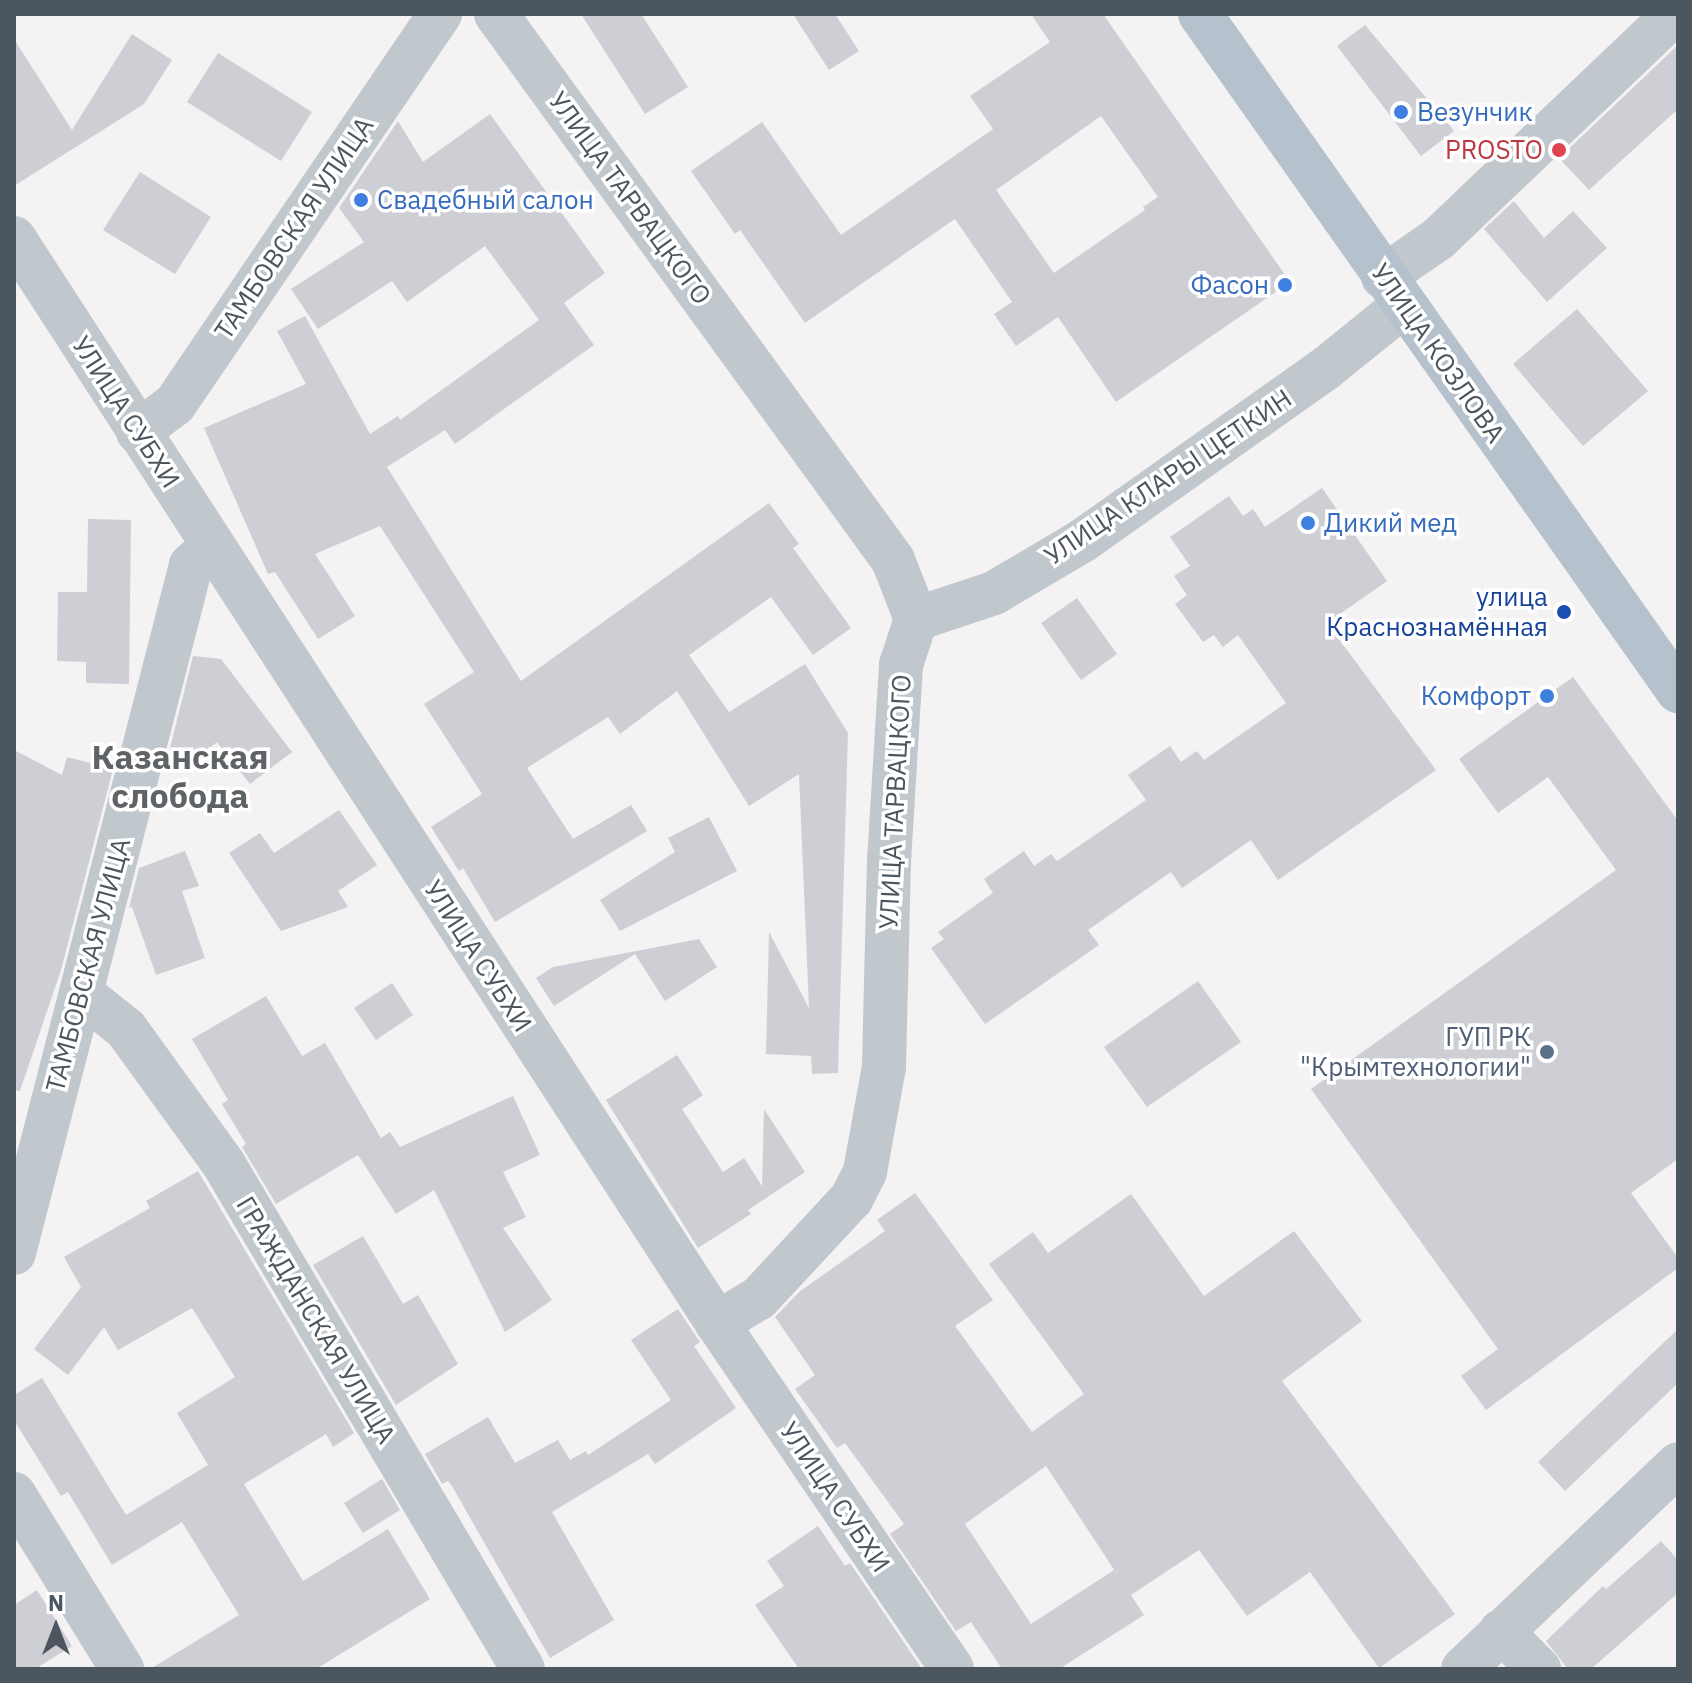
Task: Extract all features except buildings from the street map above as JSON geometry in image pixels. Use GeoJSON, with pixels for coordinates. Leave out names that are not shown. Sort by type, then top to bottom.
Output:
{"type":"FeatureCollection","features":[{"type":"Feature","properties":{"kind":"main road","name":"УЛИЦА КОЗЛОВА"},"geometry":{"type":"LineString","coordinates":[[1200,14],[1678,691]]}},
{"type":"Feature","properties":{"kind":"street","name":"ТАМБОВСКАЯ УЛИЦА"},"geometry":{"type":"LineString","coordinates":[[138,432],[175,404],[440,14]]}},
{"type":"Feature","properties":{"kind":"street","name":"УЛИЦА ТАРВАЦКОГО"},"geometry":{"type":"LineString","coordinates":[[496,14],[893,560],[916,619],[901,665],[889,861],[884,1067],[865,1172],[851,1199],[759,1298],[717,1323]]}},
{"type":"Feature","properties":{"kind":"street","name":"УЛИЦА КЛАРЫ ЦЕТКИН"},"geometry":{"type":"LineString","coordinates":[[916,619],[994,593],[1082,541],[1325,369],[1438,239],[1674,14]]}},
{"type":"Feature","properties":{"kind":"street","name":"УЛИЦА СУБХИ"},"geometry":{"type":"LineString","coordinates":[[14,238],[717,1323],[952,1669]]}},
{"type":"Feature","properties":{"kind":"street","name":"ТАМБОВСКАЯ УЛИЦА"},"geometry":{"type":"LineString","coordinates":[[14,1253],[28,1130],[81,993],[191,565],[212,546]]}},
{"type":"Feature","properties":{"kind":"street","name":"ГРАЖДАНСКАЯ УЛИЦА"},"geometry":{"type":"LineString","coordinates":[[81,993],[126,1029],[223,1163],[523,1669]]}},
{"type":"Feature","properties":{"kind":"street"},"geometry":{"type":"LineString","coordinates":[[1463,1669],[1678,1464]]}},
{"type":"Feature","properties":{"kind":"street"},"geometry":{"type":"LineString","coordinates":[[14,1494],[122,1669]]}},
{"type":"Feature","properties":{"kind":"street"},"geometry":{"type":"LineString","coordinates":[[1501,1631],[1539,1669]]}},
{"type":"Feature","properties":{"kind":"place","name":"Везунчик"},"geometry":{"type":"Point","coordinates":[1401,112]}},
{"type":"Feature","properties":{"kind":"place","name":"PROSTO"},"geometry":{"type":"Point","coordinates":[1559,150]}},
{"type":"Feature","properties":{"kind":"place","name":"Свадебный салон"},"geometry":{"type":"Point","coordinates":[361,200]}},
{"type":"Feature","properties":{"kind":"place","name":"Фасон"},"geometry":{"type":"Point","coordinates":[1285,285]}},
{"type":"Feature","properties":{"kind":"place","name":"Дикий мед"},"geometry":{"type":"Point","coordinates":[1308,523]}},
{"type":"Feature","properties":{"kind":"place","name":"улица Краснознамённая"},"geometry":{"type":"Point","coordinates":[1564,612]}},
{"type":"Feature","properties":{"kind":"place","name":"Комфорт"},"geometry":{"type":"Point","coordinates":[1547,696]}},
{"type":"Feature","properties":{"kind":"place","name":"ГУП РК \"Крымтехнологии\""},"geometry":{"type":"Point","coordinates":[1547,1052]}},
{"type":"Feature","properties":{"kind":"district","name":"Казанская слобода"},"geometry":{"type":"Point","coordinates":[180,776]}}]}
